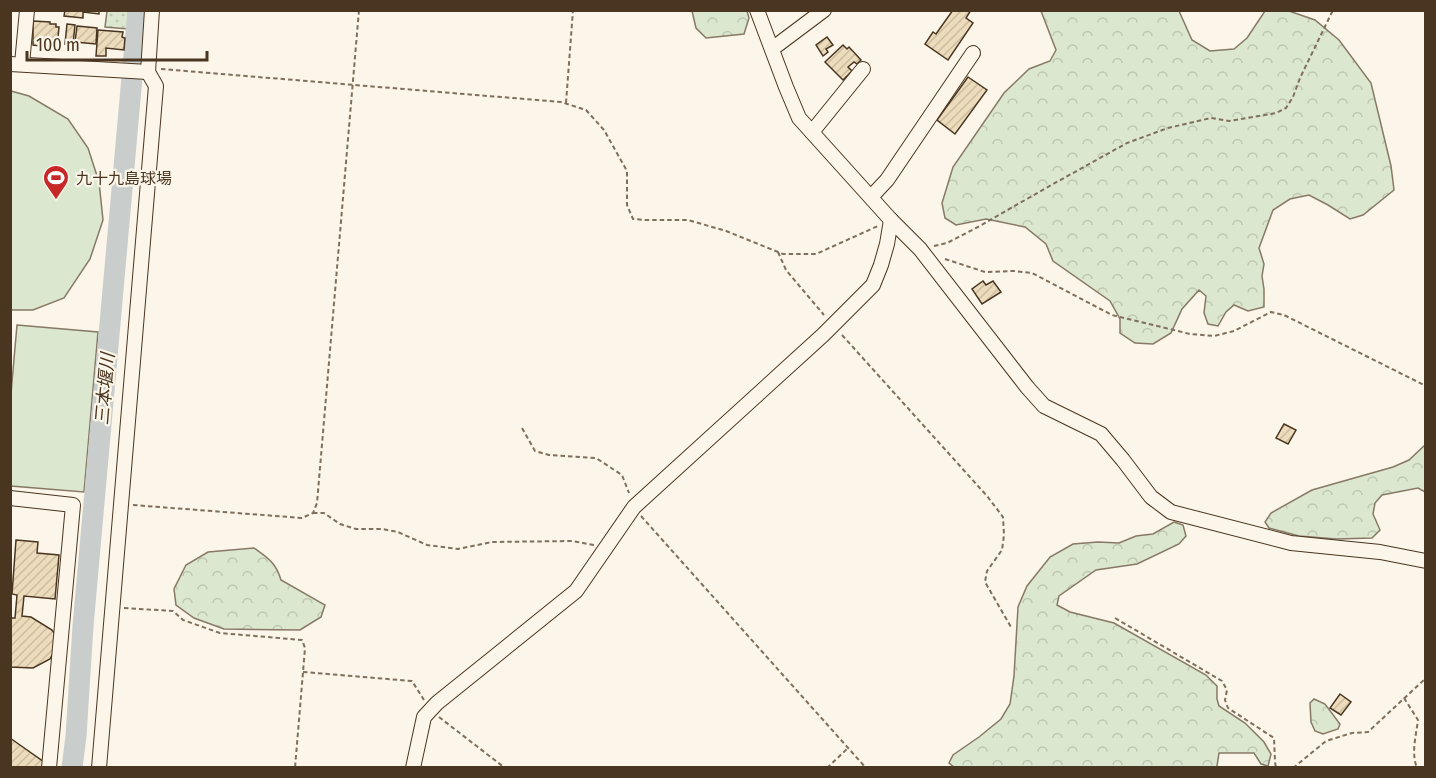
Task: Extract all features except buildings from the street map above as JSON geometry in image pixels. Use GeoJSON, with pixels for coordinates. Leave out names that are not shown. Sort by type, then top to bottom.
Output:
{"type":"FeatureCollection","features":[{"type":"Feature","properties":{"kind":"street"},"geometry":{"type":"LineString","coordinates":[[27,10],[16,64],[150,71]]}},
{"type":"Feature","properties":{"kind":"street"},"geometry":{"type":"LineString","coordinates":[[99,768],[156,86],[150,71],[152,10]]}},
{"type":"Feature","properties":{"kind":"street"},"geometry":{"type":"LineString","coordinates":[[150,71],[160,10]]}},
{"type":"Feature","properties":{"kind":"street"},"geometry":{"type":"LineString","coordinates":[[757,10],[800,118],[920,249],[1044,406],[1101,434],[1151,497],[1171,512],[1291,543],[1380,552],[1425,561]]}},
{"type":"Feature","properties":{"kind":"street"},"geometry":{"type":"LineString","coordinates":[[772,49],[824,10]]}},
{"type":"Feature","properties":{"kind":"street"},"geometry":{"type":"LineString","coordinates":[[871,197],[887,180],[973,53]]}},
{"type":"Feature","properties":{"kind":"street"},"geometry":{"type":"LineString","coordinates":[[812,132],[863,69]]}},
{"type":"Feature","properties":{"kind":"street"},"geometry":{"type":"LineString","coordinates":[[413,768],[424,717],[437,703],[576,591],[634,507],[833,325],[873,285],[887,244],[891,220]]}},
{"type":"Feature","properties":{"kind":"street"},"geometry":{"type":"LineString","coordinates":[[10,498],[73,505],[49,768]]}},
{"type":"Feature","properties":{"kind":"path"},"geometry":{"type":"LineString","coordinates":[[313,513],[317,503],[359,10]]}},
{"type":"Feature","properties":{"kind":"path"},"geometry":{"type":"LineString","coordinates":[[566,103],[573,10]]}},
{"type":"Feature","properties":{"kind":"path"},"geometry":{"type":"LineString","coordinates":[[920,249],[947,243],[1127,143],[1168,128],[1211,118],[1229,121],[1276,113],[1286,108],[1333,10]]}},
{"type":"Feature","properties":{"kind":"path"},"geometry":{"type":"LineString","coordinates":[[150,71],[566,103],[586,110],[604,130],[627,171],[627,205],[633,219],[688,220],[726,231],[783,254],[816,254],[891,220]]}},
{"type":"Feature","properties":{"kind":"path"},"geometry":{"type":"LineString","coordinates":[[920,249],[985,272],[1032,273],[1112,315],[1191,334],[1214,336],[1234,331],[1271,312],[1284,315],[1425,386]]}},
{"type":"Feature","properties":{"kind":"path"},"geometry":{"type":"LineString","coordinates":[[778,252],[786,270],[987,496],[1003,517],[1002,550],[987,571],[985,582],[1011,627]]}},
{"type":"Feature","properties":{"kind":"path"},"geometry":{"type":"LineString","coordinates":[[522,428],[535,451],[549,455],[596,458],[622,475],[634,507],[866,768]]}},
{"type":"Feature","properties":{"kind":"path"},"geometry":{"type":"LineString","coordinates":[[121,504],[303,518],[313,513],[324,513],[340,524],[356,529],[382,529],[398,532],[427,545],[458,549],[492,542],[572,541],[606,547]]}},
{"type":"Feature","properties":{"kind":"path"},"geometry":{"type":"LineString","coordinates":[[113,607],[173,611],[183,620],[220,633],[302,640],[305,648],[296,768]]}},
{"type":"Feature","properties":{"kind":"path"},"geometry":{"type":"LineString","coordinates":[[1115,618],[1222,681],[1227,690],[1225,700],[1228,708],[1274,738],[1276,768]]}},
{"type":"Feature","properties":{"kind":"path"},"geometry":{"type":"LineString","coordinates":[[303,672],[412,681],[429,712],[444,719],[505,768]]}},
{"type":"Feature","properties":{"kind":"path"},"geometry":{"type":"LineString","coordinates":[[1293,768],[1326,741],[1368,732],[1425,678]]}},
{"type":"Feature","properties":{"kind":"path"},"geometry":{"type":"LineString","coordinates":[[1404,698],[1418,720],[1414,747],[1417,768]]}},
{"type":"Feature","properties":{"kind":"path"},"geometry":{"type":"LineString","coordinates":[[827,768],[848,748]]}},
{"type":"Feature","properties":{"kind":"green space"},"geometry":{"type":"Polygon","coordinates":[[[107,11],[129,11],[128,29],[105,27],[107,11]]]}},
{"type":"Feature","properties":{"kind":"green space"},"geometry":{"type":"Polygon","coordinates":[[[692,11],[747,11],[749,18],[744,34],[706,38],[696,28],[692,11]]]}},
{"type":"Feature","properties":{"kind":"green space"},"geometry":{"type":"Polygon","coordinates":[[[1041,11],[1179,11],[1192,40],[1210,51],[1234,49],[1247,38],[1265,11],[1289,11],[1315,20],[1339,40],[1371,83],[1391,166],[1394,190],[1363,215],[1350,219],[1309,195],[1290,199],[1273,210],[1259,248],[1264,264],[1262,276],[1264,307],[1248,311],[1234,305],[1226,312],[1218,326],[1208,324],[1204,313],[1206,296],[1199,290],[1182,309],[1171,333],[1153,344],[1135,343],[1120,333],[1120,319],[1110,301],[1053,261],[1046,244],[1025,227],[986,219],[956,225],[945,218],[942,203],[953,167],[1004,93],[1029,69],[1050,61],[1056,50],[1041,11]]]}},
{"type":"Feature","properties":{"kind":"green space","name":"九十九島球場"},"geometry":{"type":"Polygon","coordinates":[[[11,91],[29,96],[68,119],[88,148],[99,182],[103,220],[90,259],[64,298],[33,310],[11,310],[11,91]]]}},
{"type":"Feature","properties":{"kind":"green space"},"geometry":{"type":"Polygon","coordinates":[[[17,325],[98,332],[84,492],[11,486],[10,405],[17,325]]]}},
{"type":"Feature","properties":{"kind":"green space"},"geometry":{"type":"Polygon","coordinates":[[[1425,445],[1425,492],[1418,488],[1382,495],[1375,503],[1373,514],[1380,530],[1372,538],[1336,539],[1299,536],[1269,528],[1265,522],[1271,513],[1312,490],[1393,467],[1409,460],[1425,445]]]}},
{"type":"Feature","properties":{"kind":"green space"},"geometry":{"type":"Polygon","coordinates":[[[1174,522],[1183,525],[1186,536],[1179,544],[1137,564],[1096,570],[1059,596],[1057,605],[1070,612],[1114,623],[1206,675],[1217,686],[1219,706],[1245,723],[1264,742],[1271,754],[1268,766],[1261,764],[1254,753],[1219,753],[1218,767],[954,767],[949,763],[953,755],[1001,719],[1010,704],[1018,607],[1027,586],[1050,557],[1073,544],[1119,543],[1136,536],[1153,534],[1174,522]]]}},
{"type":"Feature","properties":{"kind":"green space"},"geometry":{"type":"Polygon","coordinates":[[[254,548],[271,561],[281,580],[325,605],[321,617],[300,630],[224,629],[194,618],[176,605],[174,589],[186,565],[208,552],[254,548]]]}},
{"type":"Feature","properties":{"kind":"green space"},"geometry":{"type":"Polygon","coordinates":[[[1314,699],[1325,704],[1340,724],[1338,729],[1323,734],[1315,731],[1311,722],[1310,703],[1314,699]]]}},
{"type":"Feature","properties":{"kind":"waterway","name":"三本堰川"},"geometry":{"type":"LineString","coordinates":[[72,768],[138,10]]}},
{"type":"Feature","properties":{"kind":"place","name":"九十九島球場"},"geometry":{"type":"Point","coordinates":[56,201]}}]}
